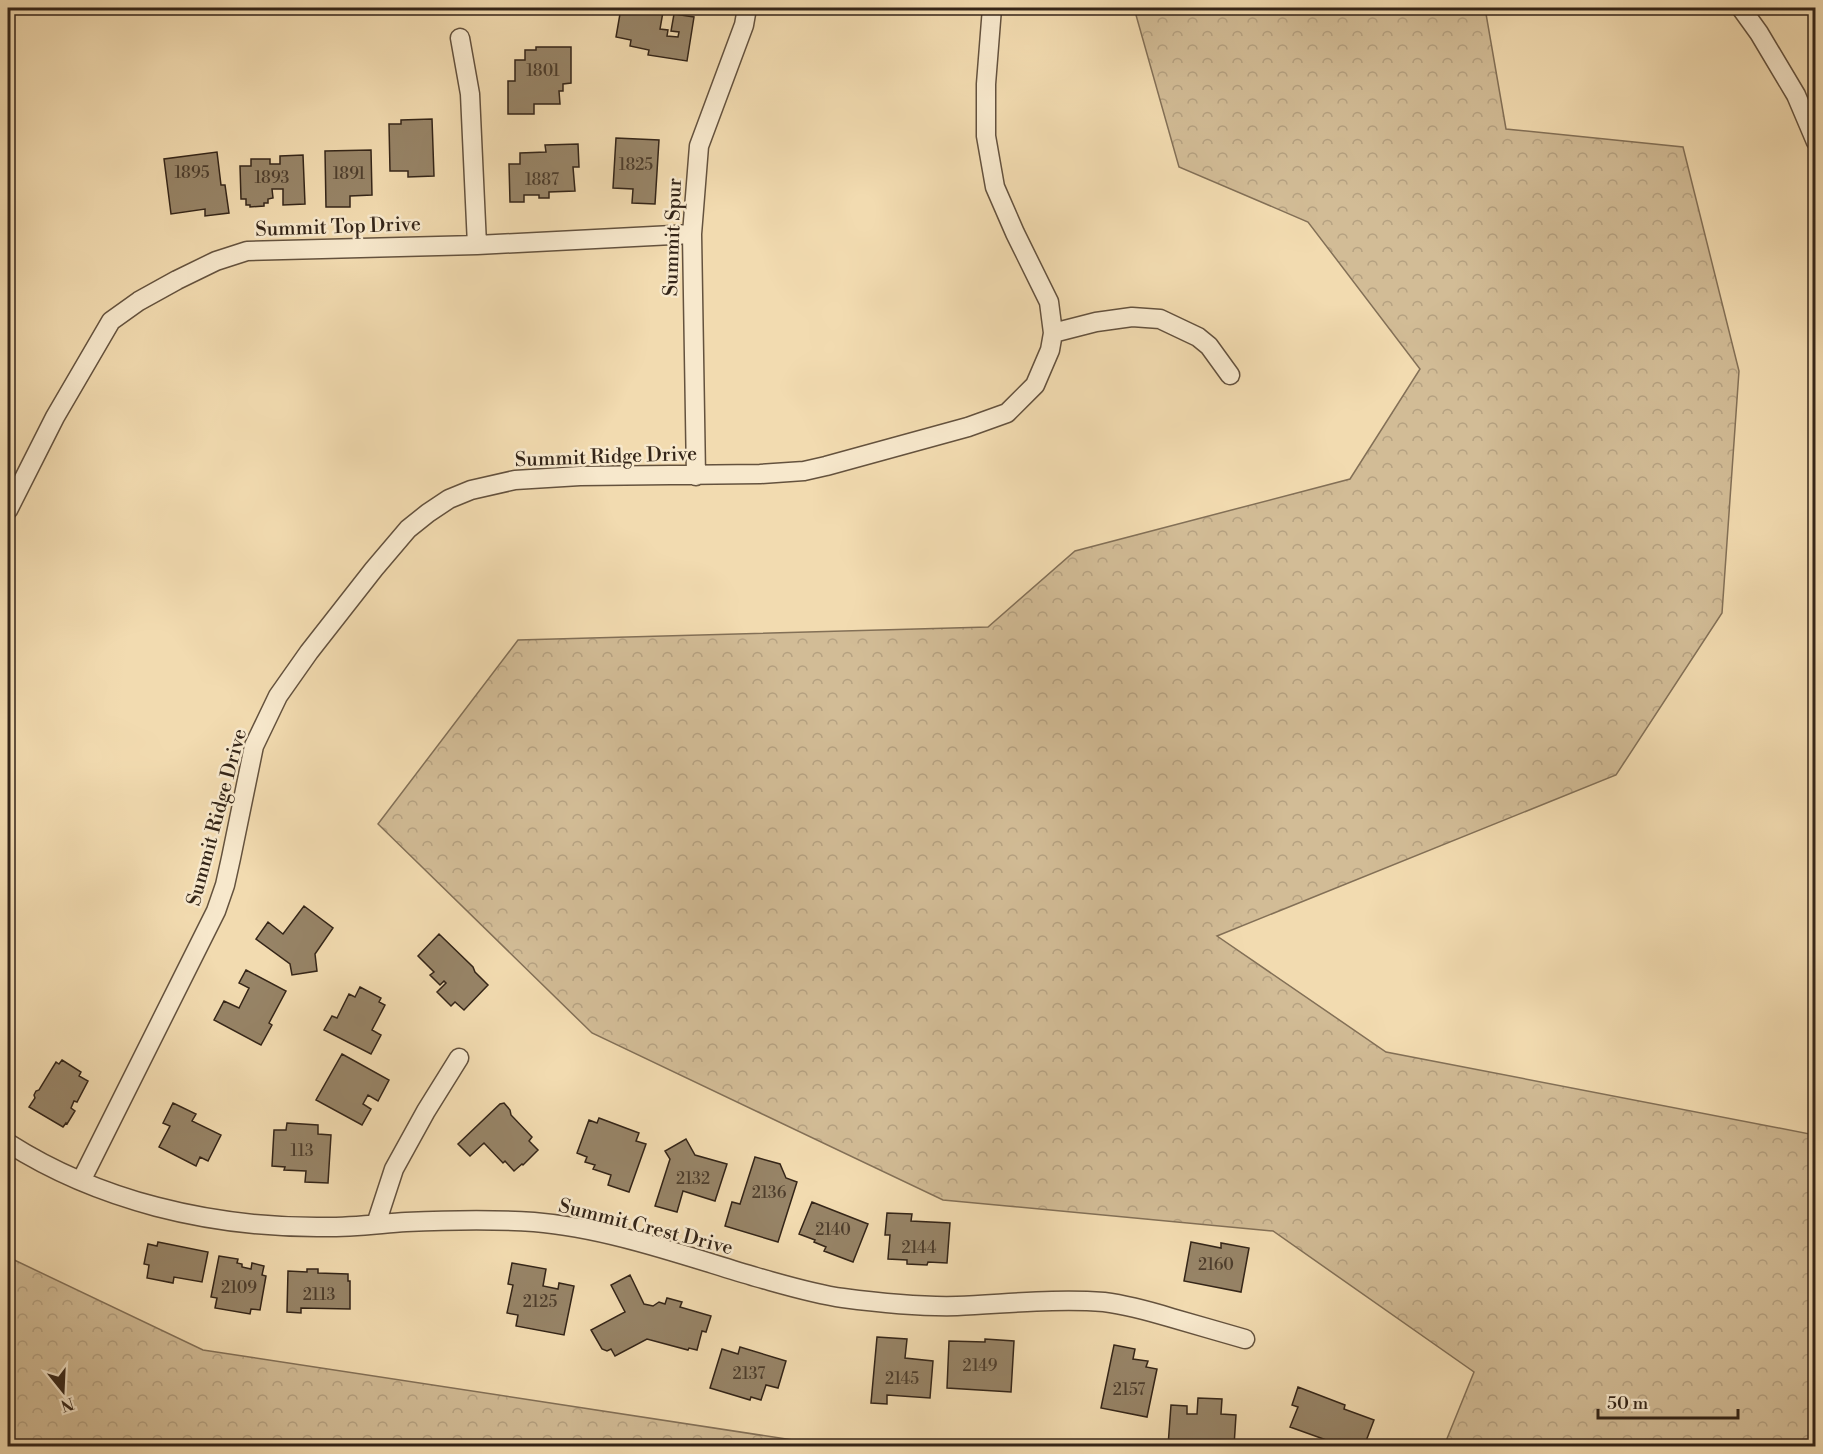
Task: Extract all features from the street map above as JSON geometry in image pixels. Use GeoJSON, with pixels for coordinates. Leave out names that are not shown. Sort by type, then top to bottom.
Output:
{"type":"FeatureCollection","features":[{"type":"Feature","properties":{"kind":"street","name":"Summit Spur"},"geometry":{"type":"LineString","coordinates":[[696,476],[692,234],[699,146],[744,25],[747,8]]}},
{"type":"Feature","properties":{"kind":"street","name":"Summit Ridge Drive"},"geometry":{"type":"LineString","coordinates":[[81,1180],[216,911],[225,885],[254,746],[278,696],[359,588],[408,529],[449,500],[493,483],[536,478],[696,476],[804,471],[968,427],[1006,412],[1035,385],[1050,350],[1053,333],[1049,302],[995,187],[986,136],[986,84],[992,8]]}},
{"type":"Feature","properties":{"kind":"street"},"geometry":{"type":"LineString","coordinates":[[1741,8],[1759,33],[1796,95],[1815,142]]}},
{"type":"Feature","properties":{"kind":"street"},"geometry":{"type":"LineString","coordinates":[[460,38],[470,94],[477,245]]}},
{"type":"Feature","properties":{"kind":"street","name":"Summit Top Drive"},"geometry":{"type":"LineString","coordinates":[[8,510],[55,417],[111,321],[139,301],[216,261],[247,251],[477,245],[692,234]]}},
{"type":"Feature","properties":{"kind":"street"},"geometry":{"type":"LineString","coordinates":[[1053,333],[1096,322],[1132,317],[1160,319],[1198,337],[1209,346],[1230,375]]}},
{"type":"Feature","properties":{"kind":"street"},"geometry":{"type":"LineString","coordinates":[[376,1224],[394,1169],[459,1058]]}},
{"type":"Feature","properties":{"kind":"street","name":"Summit Crest Drive"},"geometry":{"type":"LineString","coordinates":[[8,1143],[63,1173],[107,1191],[156,1206],[209,1218],[276,1226],[320,1227],[490,1220],[538,1222],[588,1230],[640,1243],[794,1288],[840,1298],[954,1306],[1064,1301],[1102,1302],[1142,1308],[1245,1339]]}},
{"type":"Feature","properties":{"kind":"green space"},"geometry":{"type":"Polygon","coordinates":[[[1134,8],[1485,8],[1506,129],[1683,147],[1739,371],[1722,613],[1616,775],[1217,936],[1386,1052],[1815,1135],[1815,1446],[1444,1446],[1474,1372],[1273,1231],[943,1200],[592,1033],[378,824],[518,640],[988,627],[1075,551],[1350,479],[1420,369],[1308,222],[1179,167],[1134,8]]]}},
{"type":"Feature","properties":{"kind":"green space"},"geometry":{"type":"Polygon","coordinates":[[[8,1257],[203,1350],[832,1446],[8,1446],[8,1257]]]}},
{"type":"Feature","properties":{"kind":"building"},"geometry":{"type":"Polygon","coordinates":[[[621,8],[663,12],[660,29],[668,30],[667,36],[678,37],[679,32],[671,31],[674,14],[694,17],[687,61],[648,55],[649,50],[630,46],[631,40],[616,37],[621,8]]]}},
{"type":"Feature","properties":{"kind":"building"},"geometry":{"type":"Polygon","coordinates":[[[536,47],[571,47],[571,83],[563,84],[563,91],[559,91],[560,104],[534,104],[534,114],[508,114],[508,81],[515,81],[515,60],[525,60],[525,50],[536,50],[536,47]]]}},
{"type":"Feature","properties":{"kind":"building"},"geometry":{"type":"Polygon","coordinates":[[[432,119],[434,176],[408,177],[408,171],[390,171],[389,124],[401,124],[401,120],[432,119]]]}},
{"type":"Feature","properties":{"kind":"building"},"geometry":{"type":"Polygon","coordinates":[[[616,138],[659,140],[655,204],[632,203],[633,189],[613,188],[616,138]]]}},
{"type":"Feature","properties":{"kind":"building"},"geometry":{"type":"Polygon","coordinates":[[[578,144],[579,167],[573,167],[575,191],[549,192],[549,198],[524,195],[524,202],[510,202],[509,164],[520,164],[520,153],[546,152],[545,145],[578,144]]]}},
{"type":"Feature","properties":{"kind":"building"},"geometry":{"type":"Polygon","coordinates":[[[371,150],[372,195],[350,196],[350,207],[326,207],[325,151],[371,150]]]}},
{"type":"Feature","properties":{"kind":"building"},"geometry":{"type":"Polygon","coordinates":[[[217,152],[221,185],[225,185],[229,213],[205,216],[205,209],[171,214],[164,159],[217,152]]]}},
{"type":"Feature","properties":{"kind":"building"},"geometry":{"type":"Polygon","coordinates":[[[303,155],[305,204],[283,205],[283,189],[272,189],[273,198],[268,199],[268,203],[264,203],[264,206],[250,207],[246,205],[246,199],[241,199],[240,166],[251,166],[251,159],[270,159],[270,164],[280,164],[280,156],[303,155]]]}},
{"type":"Feature","properties":{"kind":"building"},"geometry":{"type":"Polygon","coordinates":[[[304,906],[333,928],[315,954],[317,971],[292,975],[290,964],[256,939],[268,922],[283,934],[304,906]]]}},
{"type":"Feature","properties":{"kind":"building"},"geometry":{"type":"Polygon","coordinates":[[[439,934],[488,985],[464,1010],[455,1002],[451,1006],[437,992],[446,983],[444,981],[440,985],[430,975],[434,972],[418,956],[439,934]]]}},
{"type":"Feature","properties":{"kind":"building"},"geometry":{"type":"Polygon","coordinates":[[[246,970],[286,991],[269,1023],[272,1025],[261,1045],[214,1020],[224,1001],[239,1008],[249,988],[239,983],[246,970]]]}},
{"type":"Feature","properties":{"kind":"building"},"geometry":{"type":"Polygon","coordinates":[[[360,987],[381,998],[379,1002],[385,1005],[372,1030],[381,1035],[371,1054],[324,1030],[332,1016],[337,1018],[349,994],[355,997],[360,987]]]}},
{"type":"Feature","properties":{"kind":"building"},"geometry":{"type":"Polygon","coordinates":[[[342,1054],[389,1080],[378,1101],[368,1095],[363,1104],[371,1109],[362,1125],[316,1100],[342,1054]]]}},
{"type":"Feature","properties":{"kind":"building"},"geometry":{"type":"Polygon","coordinates":[[[62,1060],[81,1072],[79,1076],[88,1081],[77,1102],[74,1101],[71,1108],[75,1111],[63,1127],[29,1107],[35,1098],[36,1091],[39,1090],[56,1062],[59,1064],[62,1060]]]}},
{"type":"Feature","properties":{"kind":"building"},"geometry":{"type":"Polygon","coordinates":[[[173,1103],[196,1114],[192,1121],[221,1135],[208,1161],[200,1157],[196,1166],[159,1147],[170,1126],[163,1123],[173,1103]]]}},
{"type":"Feature","properties":{"kind":"building"},"geometry":{"type":"Polygon","coordinates":[[[504,1103],[511,1115],[532,1137],[529,1141],[538,1150],[514,1171],[484,1143],[470,1156],[458,1144],[500,1104],[504,1103]]]}},
{"type":"Feature","properties":{"kind":"building"},"geometry":{"type":"Polygon","coordinates":[[[599,1118],[639,1133],[636,1141],[646,1144],[629,1192],[608,1185],[611,1175],[593,1169],[595,1165],[585,1162],[587,1157],[577,1153],[589,1120],[597,1123],[599,1118]]]}},
{"type":"Feature","properties":{"kind":"building"},"geometry":{"type":"Polygon","coordinates":[[[287,1123],[318,1125],[318,1134],[331,1135],[328,1183],[305,1182],[306,1171],[284,1170],[285,1167],[272,1166],[274,1130],[286,1130],[287,1123]]]}},
{"type":"Feature","properties":{"kind":"building"},"geometry":{"type":"Polygon","coordinates":[[[686,1139],[695,1155],[727,1164],[715,1201],[683,1191],[677,1212],[655,1206],[670,1159],[665,1151],[686,1139]]]}},
{"type":"Feature","properties":{"kind":"building"},"geometry":{"type":"Polygon","coordinates":[[[755,1157],[780,1164],[786,1178],[797,1182],[778,1242],[725,1226],[732,1202],[740,1204],[755,1157]]]}},
{"type":"Feature","properties":{"kind":"building"},"geometry":{"type":"Polygon","coordinates":[[[812,1202],[868,1224],[853,1262],[824,1251],[826,1247],[799,1234],[812,1202]]]}},
{"type":"Feature","properties":{"kind":"building"},"geometry":{"type":"Polygon","coordinates":[[[887,1213],[912,1214],[911,1221],[950,1223],[947,1263],[907,1264],[907,1260],[888,1259],[890,1235],[885,1235],[887,1213]]]}},
{"type":"Feature","properties":{"kind":"building"},"geometry":{"type":"Polygon","coordinates":[[[158,1242],[208,1252],[202,1282],[174,1277],[173,1283],[147,1278],[149,1265],[144,1264],[148,1244],[157,1246],[158,1242]]]}},
{"type":"Feature","properties":{"kind":"building"},"geometry":{"type":"Polygon","coordinates":[[[1191,1242],[1221,1248],[1221,1243],[1249,1248],[1241,1292],[1184,1281],[1191,1242]]]}},
{"type":"Feature","properties":{"kind":"building"},"geometry":{"type":"Polygon","coordinates":[[[219,1256],[238,1259],[237,1263],[242,1264],[242,1267],[251,1269],[252,1263],[264,1266],[262,1275],[266,1276],[260,1310],[251,1309],[250,1314],[215,1308],[217,1298],[211,1297],[219,1256]]]}},
{"type":"Feature","properties":{"kind":"building"},"geometry":{"type":"Polygon","coordinates":[[[512,1263],[546,1269],[543,1286],[558,1289],[559,1283],[574,1286],[564,1335],[516,1326],[518,1315],[507,1313],[513,1285],[508,1284],[512,1263]]]}},
{"type":"Feature","properties":{"kind":"building"},"geometry":{"type":"Polygon","coordinates":[[[307,1269],[318,1269],[318,1273],[348,1274],[350,1309],[301,1308],[301,1313],[287,1312],[288,1271],[307,1272],[307,1269]]]}},
{"type":"Feature","properties":{"kind":"building"},"geometry":{"type":"Polygon","coordinates":[[[630,1275],[644,1304],[653,1306],[659,1302],[665,1304],[667,1298],[682,1302],[680,1307],[711,1316],[706,1332],[702,1331],[697,1350],[689,1348],[688,1350],[647,1339],[615,1356],[611,1349],[607,1351],[602,1349],[591,1330],[625,1312],[611,1285],[630,1275]]]}},
{"type":"Feature","properties":{"kind":"building"},"geometry":{"type":"Polygon","coordinates":[[[877,1337],[907,1339],[905,1358],[933,1361],[930,1398],[887,1395],[887,1404],[871,1403],[877,1337]]]}},
{"type":"Feature","properties":{"kind":"building"},"geometry":{"type":"Polygon","coordinates":[[[985,1339],[1014,1341],[1011,1392],[947,1388],[949,1341],[985,1342],[985,1339]]]}},
{"type":"Feature","properties":{"kind":"building"},"geometry":{"type":"Polygon","coordinates":[[[1114,1345],[1135,1349],[1133,1359],[1148,1361],[1146,1367],[1157,1369],[1147,1417],[1101,1408],[1114,1345]]]}},
{"type":"Feature","properties":{"kind":"building"},"geometry":{"type":"Polygon","coordinates":[[[740,1347],[786,1361],[778,1388],[766,1385],[761,1400],[751,1397],[750,1400],[710,1388],[722,1349],[738,1354],[740,1347]]]}},
{"type":"Feature","properties":{"kind":"building"},"geometry":{"type":"Polygon","coordinates":[[[1298,1387],[1345,1405],[1344,1409],[1374,1420],[1366,1441],[1361,1446],[1343,1446],[1290,1427],[1298,1407],[1292,1405],[1298,1387]]]}},
{"type":"Feature","properties":{"kind":"building"},"geometry":{"type":"Polygon","coordinates":[[[1198,1398],[1222,1399],[1221,1414],[1236,1415],[1234,1446],[1168,1446],[1171,1405],[1187,1406],[1187,1414],[1197,1414],[1198,1398]]]}}]}
